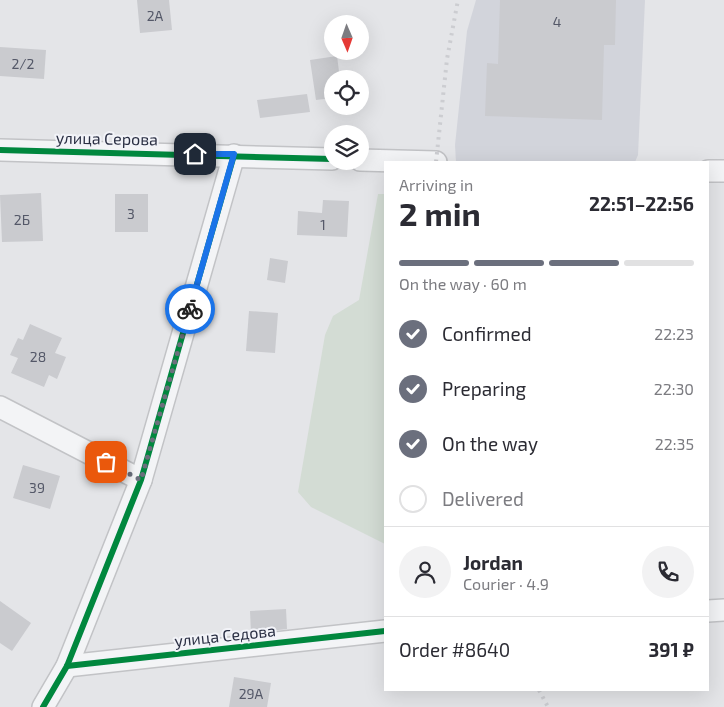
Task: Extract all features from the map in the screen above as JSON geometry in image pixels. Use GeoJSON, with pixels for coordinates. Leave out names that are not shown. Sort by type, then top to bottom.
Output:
{"type":"FeatureCollection","features":[{"type":"Feature","properties":{"kind":"street","name":"улица Серова"},"geometry":{"type":"LineString","coordinates":[[0,150],[234,154],[324,159]]}},
{"type":"Feature","properties":{"kind":"street"},"geometry":{"type":"LineString","coordinates":[[43,707],[67,666],[141,480],[234,154]]}},
{"type":"Feature","properties":{"kind":"street"},"geometry":{"type":"LineString","coordinates":[[369,160],[398,161]]}},
{"type":"Feature","properties":{"kind":"street"},"geometry":{"type":"LineString","coordinates":[[709,171],[724,171]]}},
{"type":"Feature","properties":{"kind":"street"},"geometry":{"type":"LineString","coordinates":[[0,407],[141,480]]}},
{"type":"Feature","properties":{"kind":"street"},"geometry":{"type":"LineString","coordinates":[[709,611],[724,610]]}},
{"type":"Feature","properties":{"kind":"street","name":"улица Седова"},"geometry":{"type":"LineString","coordinates":[[67,666],[384,631]]}},
{"type":"Feature","properties":{"kind":"shaded area"},"geometry":{"type":"Polygon","coordinates":[[[476,0],[645,0],[638,155],[635,161],[456,161],[455,145],[467,31],[476,0]]]}},
{"type":"Feature","properties":{"kind":"shaded area"},"geometry":{"type":"Polygon","coordinates":[[[378,194],[384,194],[384,544],[311,507],[298,492],[325,335],[333,316],[359,300],[378,194]]]}},
{"type":"Feature","properties":{"kind":"building"},"geometry":{"type":"Polygon","coordinates":[[[137,0],[169,0],[172,30],[140,33],[137,0]]]}},
{"type":"Feature","properties":{"kind":"building"},"geometry":{"type":"Polygon","coordinates":[[[500,0],[616,0],[615,45],[604,45],[602,120],[485,116],[487,63],[498,64],[500,0]]]}},
{"type":"Feature","properties":{"kind":"building"},"geometry":{"type":"Polygon","coordinates":[[[0,47],[46,50],[44,79],[0,76],[0,47]]]}},
{"type":"Feature","properties":{"kind":"building"},"geometry":{"type":"Polygon","coordinates":[[[324,58],[324,60],[338,60],[339,70],[324,70],[324,99],[316,100],[310,60],[324,58]]]}},
{"type":"Feature","properties":{"kind":"building"},"geometry":{"type":"Polygon","coordinates":[[[307,94],[310,112],[260,118],[257,100],[307,94]]]}},
{"type":"Feature","properties":{"kind":"building"},"geometry":{"type":"Polygon","coordinates":[[[41,193],[43,241],[2,242],[0,195],[41,193]]]}},
{"type":"Feature","properties":{"kind":"building"},"geometry":{"type":"Polygon","coordinates":[[[115,194],[148,194],[148,232],[115,232],[115,194]]]}},
{"type":"Feature","properties":{"kind":"building"},"geometry":{"type":"Polygon","coordinates":[[[323,200],[349,201],[347,237],[297,235],[298,211],[322,213],[323,200]]]}},
{"type":"Feature","properties":{"kind":"building"},"geometry":{"type":"Polygon","coordinates":[[[270,258],[288,261],[285,283],[267,280],[270,258]]]}},
{"type":"Feature","properties":{"kind":"building"},"geometry":{"type":"Polygon","coordinates":[[[249,311],[278,313],[275,353],[246,351],[249,311]]]}},
{"type":"Feature","properties":{"kind":"building"},"geometry":{"type":"Polygon","coordinates":[[[30,324],[62,338],[55,353],[66,357],[57,379],[49,375],[44,387],[11,373],[18,358],[10,355],[18,338],[23,340],[30,324]]]}},
{"type":"Feature","properties":{"kind":"building"},"geometry":{"type":"Polygon","coordinates":[[[23,465],[60,476],[50,509],[13,498],[23,465]]]}},
{"type":"Feature","properties":{"kind":"building"},"geometry":{"type":"Polygon","coordinates":[[[0,601],[31,623],[12,651],[0,643],[0,601]]]}},
{"type":"Feature","properties":{"kind":"building"},"geometry":{"type":"Polygon","coordinates":[[[286,609],[287,629],[251,633],[250,611],[286,609]]]}},
{"type":"Feature","properties":{"kind":"building"},"geometry":{"type":"Polygon","coordinates":[[[234,677],[271,683],[267,707],[229,707],[234,677]]]}},
{"type":"Feature","properties":{"kind":"railway"},"geometry":{"type":"LineString","coordinates":[[436,161],[447,59],[458,0]]}},
{"type":"Feature","properties":{"kind":"railway"},"geometry":{"type":"LineString","coordinates":[[540,691],[548,707]]}},
{"type":"Feature","properties":{"kind":"cycle path"},"geometry":{"type":"LineString","coordinates":[[0,150],[324,159]]}},
{"type":"Feature","properties":{"kind":"cycle path"},"geometry":{"type":"LineString","coordinates":[[43,707],[67,666],[141,480],[234,155]]}},
{"type":"Feature","properties":{"kind":"cycle path"},"geometry":{"type":"LineString","coordinates":[[67,666],[384,631]]}},
{"type":"Feature","properties":{"kind":"way so far"},"geometry":{"type":"LineString","coordinates":[[106,462],[141,480],[190,309]]}},
{"type":"Feature","properties":{"kind":"route"},"geometry":{"type":"LineString","coordinates":[[190,309],[234,154],[195,154]]}}]}
